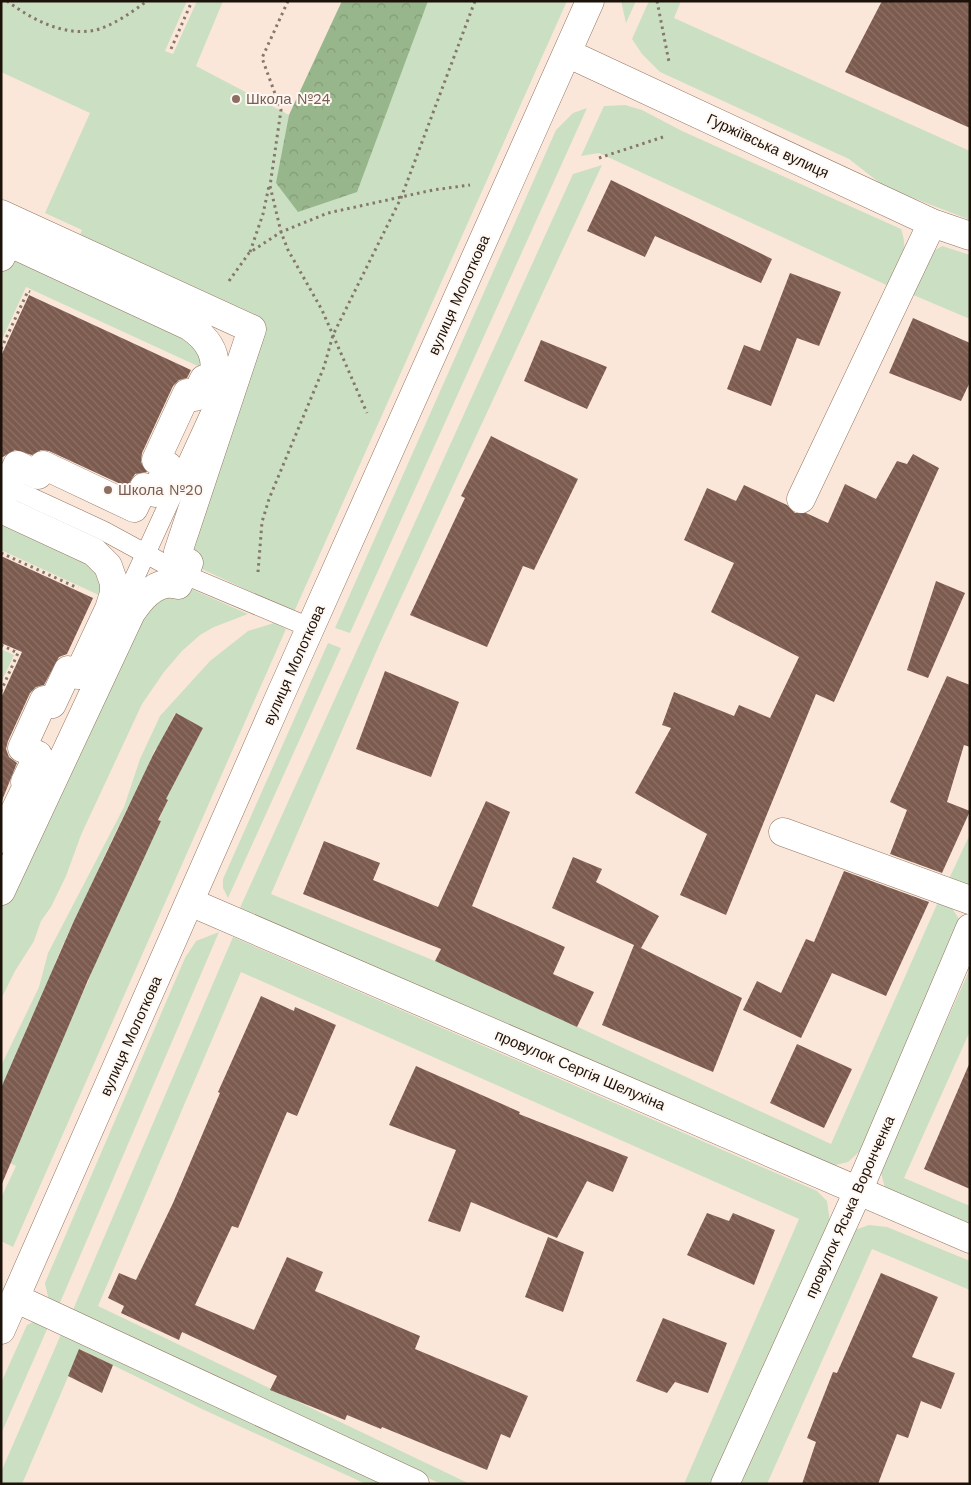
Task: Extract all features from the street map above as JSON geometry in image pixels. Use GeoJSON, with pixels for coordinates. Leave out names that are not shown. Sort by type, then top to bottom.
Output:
{"type":"FeatureCollection","features":[{"type":"Feature","properties":{"kind":"street","name":"вулиця Молоткова"},"geometry":{"type":"LineString","coordinates":[[1,1330],[590,1]]}},
{"type":"Feature","properties":{"kind":"street","name":"Гуржіївська вулиця"},"geometry":{"type":"LineString","coordinates":[[567,53],[932,223],[970,236]]}},
{"type":"Feature","properties":{"kind":"street"},"geometry":{"type":"LineString","coordinates":[[1,214],[252,329],[178,552],[181,558],[189,563],[178,585],[165,585],[155,588],[146,594],[131,613],[1,891]]}},
{"type":"Feature","properties":{"kind":"street"},"geometry":{"type":"LineString","coordinates":[[801,499],[932,223]]}},
{"type":"Feature","properties":{"kind":"street"},"geometry":{"type":"LineString","coordinates":[[1,257],[8,242],[189,326],[201,334],[208,342],[216,361],[212,383],[204,379],[195,397],[187,393],[156,460],[168,466],[155,492],[144,487],[134,508],[42,465],[38,475],[17,465],[4,499],[94,552],[108,566],[114,583],[109,609],[78,675],[68,670],[52,704],[44,700],[22,748],[38,755],[25,782],[28,784],[1,840]]}},
{"type":"Feature","properties":{"kind":"street"},"geometry":{"type":"LineString","coordinates":[[783,832],[970,900]]}},
{"type":"Feature","properties":{"kind":"street","name":"провулок Сергія Шелухіна"},"geometry":{"type":"LineString","coordinates":[[190,902],[970,1239]]}},
{"type":"Feature","properties":{"kind":"street","name":"провулок Яська Воронченка"},"geometry":{"type":"LineString","coordinates":[[724,1484],[859,1190],[970,928]]}},
{"type":"Feature","properties":{"kind":"street"},"geometry":{"type":"LineString","coordinates":[[16,1298],[415,1484]]}},
{"type":"Feature","properties":{"kind":"lane"},"geometry":{"type":"LineString","coordinates":[[1,226],[192,314],[207,325],[223,346],[227,368],[222,387],[1,864]]}},
{"type":"Feature","properties":{"kind":"lane"},"geometry":{"type":"LineString","coordinates":[[4,499],[146,553],[183,574],[311,628]]}},
{"type":"Feature","properties":{"kind":"path"},"geometry":{"type":"LineString","coordinates":[[7,1],[34,20],[64,30],[96,30],[126,16],[147,1]]}},
{"type":"Feature","properties":{"kind":"path"},"geometry":{"type":"LineString","coordinates":[[171,49],[192,1]]}},
{"type":"Feature","properties":{"kind":"path"},"geometry":{"type":"LineString","coordinates":[[200,306],[219,296],[249,253],[263,214],[270,186],[281,110],[262,58],[288,1]]}},
{"type":"Feature","properties":{"kind":"path"},"geometry":{"type":"LineString","coordinates":[[258,606],[262,597],[258,566],[262,522],[269,499],[324,367],[333,335],[401,198],[476,1]]}},
{"type":"Feature","properties":{"kind":"path"},"geometry":{"type":"LineString","coordinates":[[657,1],[672,77],[662,97]]}},
{"type":"Feature","properties":{"kind":"path"},"geometry":{"type":"LineString","coordinates":[[600,158],[682,131],[691,110]]}},
{"type":"Feature","properties":{"kind":"path"},"geometry":{"type":"LineString","coordinates":[[249,253],[281,232],[328,213],[433,190],[485,182],[506,191]]}},
{"type":"Feature","properties":{"kind":"path"},"geometry":{"type":"LineString","coordinates":[[270,186],[281,232],[288,250],[322,310],[387,457]]}},
{"type":"Feature","properties":{"kind":"path"},"geometry":{"type":"LineString","coordinates":[[1,350],[28,291],[36,295]]}},
{"type":"Feature","properties":{"kind":"path"},"geometry":{"type":"LineString","coordinates":[[1,553],[80,589]]}},
{"type":"Feature","properties":{"kind":"path"},"geometry":{"type":"LineString","coordinates":[[1,646],[18,653],[1,691]]}},
{"type":"Feature","properties":{"kind":"green space"},"geometry":{"type":"Polygon","coordinates":[[[1,1],[187,1],[165,51],[173,54],[197,1],[223,1],[196,66],[289,115],[342,1],[567,1],[294,612],[189,563],[252,329],[75,247],[82,230],[45,213],[90,113],[1,72],[1,1]]]}},
{"type":"Feature","properties":{"kind":"green space"},"geometry":{"type":"Polygon","coordinates":[[[342,1],[428,1],[357,192],[298,212],[276,183],[289,115],[342,1]]]}},
{"type":"Feature","properties":{"kind":"green space"},"geometry":{"type":"Polygon","coordinates":[[[621,1],[636,1],[626,23],[621,1]]]}},
{"type":"Feature","properties":{"kind":"green space"},"geometry":{"type":"Polygon","coordinates":[[[649,1],[681,1],[674,18],[970,151],[970,220],[885,187],[849,159],[660,72],[642,54],[632,39],[649,1]]]}},
{"type":"Feature","properties":{"kind":"green space"},"geometry":{"type":"Polygon","coordinates":[[[625,105],[642,110],[682,131],[901,229],[904,252],[893,288],[599,153],[581,156],[604,106],[625,105]]]}},
{"type":"Feature","properties":{"kind":"green space"},"geometry":{"type":"Polygon","coordinates":[[[587,108],[350,633],[335,628],[556,130],[573,113],[587,108]]]}},
{"type":"Feature","properties":{"kind":"green space"},"geometry":{"type":"Polygon","coordinates":[[[602,165],[380,643],[271,894],[435,961],[831,1144],[938,902],[952,908],[959,919],[861,1150],[848,1162],[827,1167],[239,910],[573,174],[602,165]]]}},
{"type":"Feature","properties":{"kind":"green space"},"geometry":{"type":"Polygon","coordinates":[[[8,242],[189,326],[215,374],[26,287],[1,342],[1,257],[8,242]]]}},
{"type":"Feature","properties":{"kind":"green space"},"geometry":{"type":"Polygon","coordinates":[[[942,246],[970,255],[970,319],[911,294],[930,253],[942,246]]]}},
{"type":"Feature","properties":{"kind":"green space"},"geometry":{"type":"Polygon","coordinates":[[[1,514],[101,557],[101,596],[1,550],[1,514]]]}},
{"type":"Feature","properties":{"kind":"green space"},"geometry":{"type":"Polygon","coordinates":[[[189,588],[248,614],[214,627],[200,635],[182,651],[164,672],[142,704],[81,835],[66,876],[51,907],[41,921],[34,941],[15,971],[1,999],[1,891],[138,604],[189,588]]]}},
{"type":"Feature","properties":{"kind":"green space"},"geometry":{"type":"Polygon","coordinates":[[[274,623],[286,629],[13,1247],[1,1241],[1,1198],[16,1166],[1,1159],[1,1126],[23,1135],[31,1115],[1,1102],[32,1114],[41,1090],[1,1092],[1,1066],[39,987],[48,953],[124,807],[140,759],[160,716],[210,661],[248,631],[274,623]],[[175,713],[166,731],[193,746],[203,728],[175,713]],[[155,749],[148,766],[176,780],[184,763],[155,749]],[[168,800],[130,804],[159,819],[168,800]],[[129,805],[120,823],[152,839],[161,821],[129,805]],[[119,825],[110,844],[142,859],[152,841],[119,825]],[[109,846],[101,863],[134,879],[143,861],[109,846]],[[73,923],[65,940],[99,956],[107,939],[73,923]],[[64,942],[55,963],[98,956],[64,942]],[[57,965],[78,1003],[89,980],[57,965]],[[35,1011],[26,1030],[59,1044],[67,1026],[35,1011]],[[18,1052],[41,1090],[51,1067],[18,1052]]]}},
{"type":"Feature","properties":{"kind":"green space"},"geometry":{"type":"Polygon","coordinates":[[[328,643],[341,648],[228,898],[223,888],[223,879],[328,643]]]}},
{"type":"Feature","properties":{"kind":"green space"},"geometry":{"type":"Polygon","coordinates":[[[1,649],[14,655],[1,683],[1,649]]]}},
{"type":"Feature","properties":{"kind":"green space"},"geometry":{"type":"Polygon","coordinates":[[[970,834],[970,886],[948,881],[970,834]]]}},
{"type":"Feature","properties":{"kind":"green space"},"geometry":{"type":"Polygon","coordinates":[[[219,932],[59,1305],[48,1297],[45,1283],[185,958],[196,941],[219,932]]]}},
{"type":"Feature","properties":{"kind":"green space"},"geometry":{"type":"Polygon","coordinates":[[[233,937],[817,1191],[827,1201],[830,1223],[711,1484],[684,1484],[799,1219],[241,972],[98,1306],[470,1484],[441,1484],[72,1312],[233,937]]]}},
{"type":"Feature","properties":{"kind":"green space"},"geometry":{"type":"Polygon","coordinates":[[[970,969],[970,1031],[904,1178],[970,1206],[970,1229],[886,1192],[880,1169],[970,969]]]}},
{"type":"Feature","properties":{"kind":"green space"},"geometry":{"type":"Polygon","coordinates":[[[869,1225],[887,1227],[970,1261],[970,1290],[872,1249],[767,1484],[739,1484],[852,1231],[869,1225]]]}},
{"type":"Feature","properties":{"kind":"green space"},"geometry":{"type":"Polygon","coordinates":[[[35,1321],[48,1327],[1,1434],[1,1383],[27,1325],[35,1321]]]}},
{"type":"Feature","properties":{"kind":"green space"},"geometry":{"type":"Polygon","coordinates":[[[62,1332],[395,1484],[366,1484],[202,1409],[80,1349],[22,1484],[1,1484],[1,1472],[62,1332]]]}},
{"type":"Feature","properties":{"kind":"building"},"geometry":{"type":"Polygon","coordinates":[[[882,1],[970,1],[970,128],[845,72],[882,1]]]}},
{"type":"Feature","properties":{"kind":"building"},"geometry":{"type":"Polygon","coordinates":[[[611,180],[772,259],[761,283],[655,236],[645,257],[587,231],[611,180]]]}},
{"type":"Feature","properties":{"kind":"building"},"geometry":{"type":"Polygon","coordinates":[[[790,273],[841,292],[819,346],[797,338],[771,406],[727,389],[744,345],[760,351],[790,273]]]}},
{"type":"Feature","properties":{"kind":"building"},"geometry":{"type":"Polygon","coordinates":[[[29,295],[191,370],[187,378],[179,380],[173,386],[142,453],[141,462],[147,472],[135,474],[127,487],[49,451],[41,450],[32,455],[15,450],[1,458],[1,356],[29,295]]]}},
{"type":"Feature","properties":{"kind":"building"},"geometry":{"type":"Polygon","coordinates":[[[913,318],[970,343],[970,382],[961,401],[889,373],[913,318]]]}},
{"type":"Feature","properties":{"kind":"building"},"geometry":{"type":"Polygon","coordinates":[[[541,340],[607,367],[587,409],[524,381],[541,340]]]}},
{"type":"Feature","properties":{"kind":"building"},"geometry":{"type":"Polygon","coordinates":[[[491,436],[578,479],[534,570],[523,566],[487,647],[410,615],[465,498],[461,496],[491,436]]]}},
{"type":"Feature","properties":{"kind":"building"},"geometry":{"type":"Polygon","coordinates":[[[913,454],[939,468],[834,702],[816,694],[726,915],[680,895],[707,834],[635,793],[671,728],[662,725],[674,692],[734,716],[739,705],[770,718],[799,657],[711,612],[734,563],[684,540],[707,488],[736,501],[744,485],[787,505],[795,513],[806,513],[828,523],[845,484],[876,499],[897,461],[907,464],[913,454]]]}},
{"type":"Feature","properties":{"kind":"building"},"geometry":{"type":"Polygon","coordinates":[[[1,556],[93,598],[67,654],[59,657],[44,685],[36,687],[30,693],[8,741],[6,749],[9,757],[17,763],[1,803],[1,698],[22,652],[1,643],[1,556]]]}},
{"type":"Feature","properties":{"kind":"building"},"geometry":{"type":"Polygon","coordinates":[[[936,581],[965,593],[928,678],[907,670],[936,581]]]}},
{"type":"Feature","properties":{"kind":"building"},"geometry":{"type":"Polygon","coordinates":[[[385,671],[459,702],[431,777],[356,749],[385,671]]]}},
{"type":"Feature","properties":{"kind":"building"},"geometry":{"type":"Polygon","coordinates":[[[947,676],[970,685],[970,747],[964,745],[947,802],[970,811],[942,873],[890,854],[907,810],[890,802],[947,676]]]}},
{"type":"Feature","properties":{"kind":"building"},"geometry":{"type":"Polygon","coordinates":[[[176,713],[203,728],[166,799],[168,800],[158,820],[161,821],[88,980],[1,1186],[1,1088],[73,923],[153,755],[176,713]]]}},
{"type":"Feature","properties":{"kind":"building"},"geometry":{"type":"Polygon","coordinates":[[[486,801],[510,812],[472,906],[565,947],[553,974],[594,992],[577,1027],[435,961],[441,949],[303,894],[324,841],[380,863],[373,880],[438,907],[486,801]]]}},
{"type":"Feature","properties":{"kind":"building"},"geometry":{"type":"Polygon","coordinates":[[[573,857],[602,869],[596,882],[659,916],[641,948],[742,998],[713,1072],[602,1025],[634,945],[552,908],[573,857]]]}},
{"type":"Feature","properties":{"kind":"building"},"geometry":{"type":"Polygon","coordinates":[[[844,871],[929,902],[886,996],[832,973],[801,1038],[743,1010],[757,981],[781,993],[806,939],[814,942],[844,871]]]}},
{"type":"Feature","properties":{"kind":"building"},"geometry":{"type":"Polygon","coordinates":[[[261,996],[294,1011],[295,1007],[336,1025],[297,1116],[287,1112],[238,1228],[232,1226],[195,1305],[254,1330],[287,1257],[323,1272],[315,1291],[420,1336],[415,1349],[528,1396],[510,1438],[501,1434],[487,1470],[382,1427],[381,1429],[347,1415],[345,1420],[270,1390],[277,1376],[182,1332],[179,1340],[121,1313],[124,1306],[108,1298],[119,1273],[136,1280],[173,1203],[220,1093],[218,1092],[261,996]]]}},
{"type":"Feature","properties":{"kind":"building"},"geometry":{"type":"Polygon","coordinates":[[[797,1044],[852,1069],[824,1128],[770,1103],[797,1044]]]}},
{"type":"Feature","properties":{"kind":"building"},"geometry":{"type":"Polygon","coordinates":[[[970,1062],[970,1189],[924,1169],[970,1062]]]}},
{"type":"Feature","properties":{"kind":"building"},"geometry":{"type":"Polygon","coordinates":[[[416,1066],[520,1112],[519,1114],[628,1157],[613,1192],[587,1181],[557,1238],[471,1202],[460,1232],[428,1221],[456,1150],[389,1125],[416,1066]]]}},
{"type":"Feature","properties":{"kind":"building"},"geometry":{"type":"Polygon","coordinates":[[[707,1213],[729,1221],[733,1213],[775,1230],[754,1285],[687,1255],[707,1213]]]}},
{"type":"Feature","properties":{"kind":"building"},"geometry":{"type":"Polygon","coordinates":[[[548,1237],[584,1252],[563,1312],[525,1297],[548,1237]]]}},
{"type":"Feature","properties":{"kind":"building"},"geometry":{"type":"Polygon","coordinates":[[[881,1273],[938,1297],[912,1357],[955,1373],[941,1409],[921,1401],[908,1438],[897,1434],[878,1484],[802,1484],[816,1442],[807,1438],[833,1372],[837,1373],[881,1273]]]}},
{"type":"Feature","properties":{"kind":"building"},"geometry":{"type":"Polygon","coordinates":[[[663,1318],[727,1343],[708,1393],[675,1382],[667,1393],[636,1381],[663,1318]]]}},
{"type":"Feature","properties":{"kind":"building"},"geometry":{"type":"Polygon","coordinates":[[[79,1349],[113,1365],[102,1393],[68,1376],[79,1349]]]}},
{"type":"Feature","properties":{"kind":"place","name":"Школа №24"},"geometry":{"type":"Point","coordinates":[236,99]}},
{"type":"Feature","properties":{"kind":"place","name":"Школа №20"},"geometry":{"type":"Point","coordinates":[108,490]}}]}
